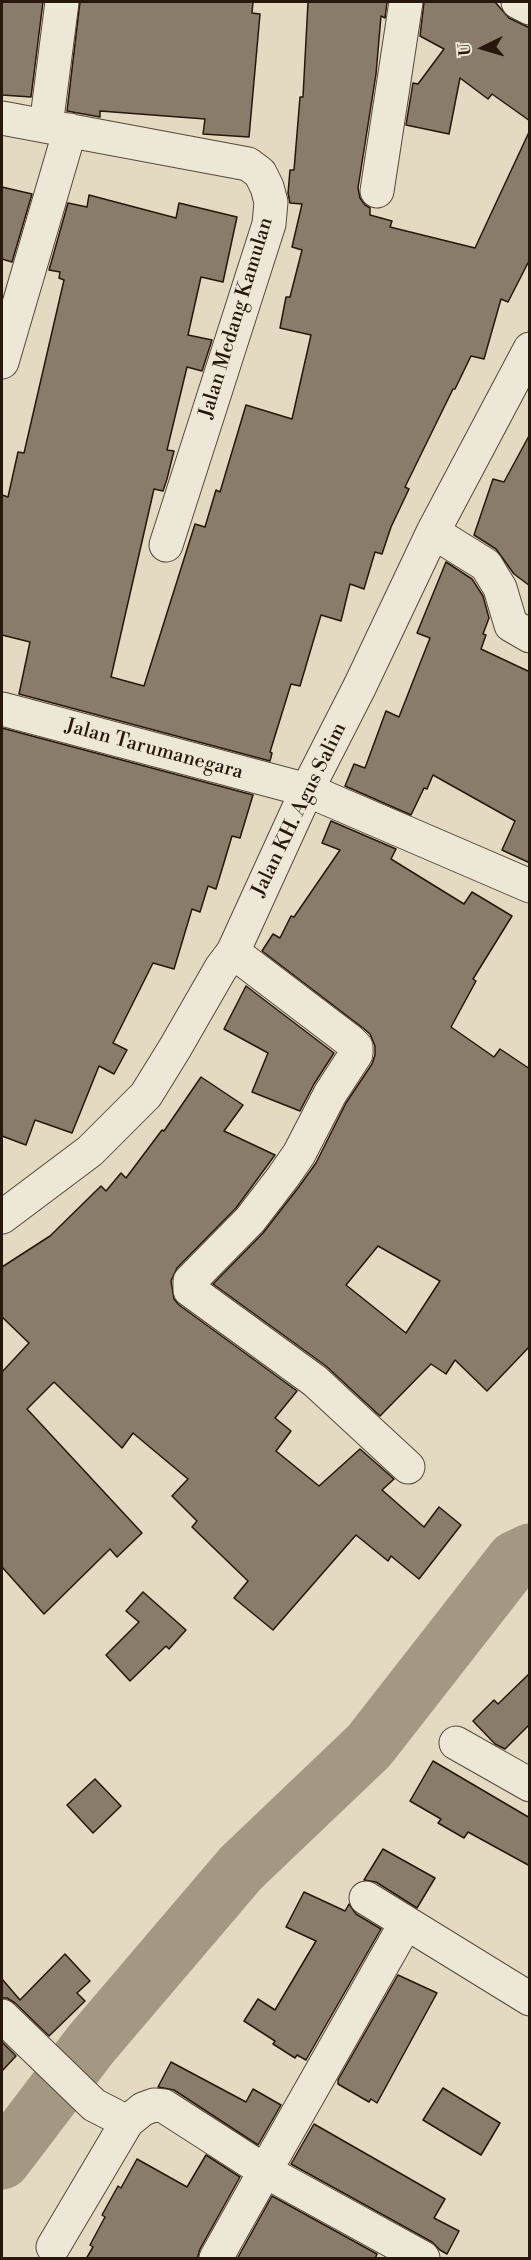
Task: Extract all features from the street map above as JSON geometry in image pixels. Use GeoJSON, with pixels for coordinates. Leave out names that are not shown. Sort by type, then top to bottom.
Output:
{"type":"FeatureCollection","features":[{"type":"Feature","properties":{"kind":"street"},"geometry":{"type":"LineString","coordinates":[[2,362],[58,128],[62,2]]}},
{"type":"Feature","properties":{"kind":"street"},"geometry":{"type":"LineString","coordinates":[[377,191],[406,2]]}},
{"type":"Feature","properties":{"kind":"street"},"geometry":{"type":"LineString","coordinates":[[518,2],[530,8]]}},
{"type":"Feature","properties":{"kind":"street","name":"Jalan Medang Kamulan"},"geometry":{"type":"LineString","coordinates":[[2,118],[248,164],[260,173],[267,187],[271,202],[268,224],[166,545]]}},
{"type":"Feature","properties":{"kind":"street","name":"Jalan KH. Agus Salim"},"geometry":{"type":"LineString","coordinates":[[2,1217],[90,1151],[146,1095],[221,968],[233,952],[307,790],[360,686],[433,532],[530,350]]}},
{"type":"Feature","properties":{"kind":"street"},"geometry":{"type":"LineString","coordinates":[[433,532],[486,565],[500,588],[511,625],[530,636]]}},
{"type":"Feature","properties":{"kind":"street","name":"Jalan Tarumanegara"},"geometry":{"type":"LineString","coordinates":[[2,709],[307,790],[530,886]]}},
{"type":"Feature","properties":{"kind":"street"},"geometry":{"type":"LineString","coordinates":[[233,952],[351,1041],[356,1047],[356,1054],[330,1094],[299,1154],[284,1177],[250,1220],[190,1281],[190,1290],[315,1382],[408,1467]]}},
{"type":"Feature","properties":{"kind":"street"},"geometry":{"type":"LineString","coordinates":[[456,1743],[525,1775]]}},
{"type":"Feature","properties":{"kind":"street"},"geometry":{"type":"LineString","coordinates":[[366,1898],[530,1999]]}},
{"type":"Feature","properties":{"kind":"street"},"geometry":{"type":"LineString","coordinates":[[216,2259],[406,1923]]}},
{"type":"Feature","properties":{"kind":"street"},"geometry":{"type":"LineString","coordinates":[[2,2016],[94,2105],[127,2122]]}},
{"type":"Feature","properties":{"kind":"street"},"geometry":{"type":"LineString","coordinates":[[51,2245],[127,2122],[148,2106],[164,2106],[265,2171],[405,2254]]}},
{"type":"Feature","properties":{"kind":"building"},"geometry":{"type":"Polygon","coordinates":[[[2,2],[43,2],[31,97],[2,95],[2,2]]]}},
{"type":"Feature","properties":{"kind":"building"},"geometry":{"type":"Polygon","coordinates":[[[80,2],[253,2],[252,13],[260,14],[249,137],[203,134],[205,119],[100,111],[100,117],[67,111],[80,2]]]}},
{"type":"Feature","properties":{"kind":"building"},"geometry":{"type":"Polygon","coordinates":[[[308,2],[387,2],[385,18],[381,16],[376,74],[358,188],[360,198],[370,208],[370,215],[392,221],[390,227],[475,248],[530,130],[530,259],[508,302],[501,299],[484,359],[471,356],[453,389],[405,487],[409,489],[391,527],[382,554],[375,552],[364,589],[350,584],[341,621],[321,615],[300,686],[291,684],[270,752],[272,753],[270,761],[19,694],[30,642],[2,635],[2,495],[8,497],[18,452],[24,453],[64,280],[59,278],[60,272],[49,270],[68,203],[87,207],[89,195],[176,218],[179,203],[237,217],[223,282],[201,277],[188,335],[212,340],[202,371],[187,367],[167,450],[174,451],[163,491],[154,489],[111,677],[144,686],[195,524],[205,527],[216,490],[220,492],[246,405],[292,419],[311,335],[280,328],[286,297],[290,297],[302,250],[292,247],[302,204],[290,203],[288,193],[290,170],[294,170],[300,97],[303,97],[308,2]]]}},
{"type":"Feature","properties":{"kind":"building"},"geometry":{"type":"Polygon","coordinates":[[[424,2],[495,2],[509,18],[530,28],[530,121],[492,94],[488,99],[460,78],[449,134],[406,125],[413,83],[418,84],[444,49],[420,36],[424,2]]]}},
{"type":"Feature","properties":{"kind":"building"},"geometry":{"type":"Polygon","coordinates":[[[2,187],[32,194],[12,262],[2,259],[2,187]]]}},
{"type":"Feature","properties":{"kind":"building"},"geometry":{"type":"Polygon","coordinates":[[[530,434],[530,586],[514,574],[496,549],[474,535],[493,479],[504,482],[530,434]]]}},
{"type":"Feature","properties":{"kind":"building"},"geometry":{"type":"Polygon","coordinates":[[[446,562],[472,579],[483,596],[489,618],[483,634],[486,635],[481,649],[530,672],[530,863],[502,850],[515,821],[433,775],[411,815],[345,786],[354,764],[365,768],[386,711],[399,717],[430,638],[417,633],[446,562]]]}},
{"type":"Feature","properties":{"kind":"building"},"geometry":{"type":"Polygon","coordinates":[[[2,728],[253,795],[240,838],[232,836],[216,889],[208,886],[200,912],[192,909],[174,969],[153,963],[113,1043],[127,1050],[114,1074],[99,1066],[72,1133],[35,1120],[26,1145],[2,1136],[2,728]]]}},
{"type":"Feature","properties":{"kind":"building"},"geometry":{"type":"Polygon","coordinates":[[[331,821],[396,849],[391,859],[464,904],[472,892],[512,916],[473,979],[476,981],[451,1027],[494,1057],[500,1049],[530,1069],[530,1346],[487,1391],[455,1360],[446,1374],[431,1364],[380,1416],[326,1366],[213,1284],[263,1233],[316,1163],[346,1103],[372,1064],[375,1055],[375,1046],[370,1034],[262,951],[273,934],[280,938],[291,916],[294,917],[340,850],[322,843],[331,821]],[[378,1246],[346,1285],[406,1333],[440,1281],[378,1246]]]}},
{"type":"Feature","properties":{"kind":"building"},"geometry":{"type":"Polygon","coordinates":[[[246,986],[334,1053],[300,1111],[252,1092],[268,1053],[224,1029],[246,986]]]}},
{"type":"Feature","properties":{"kind":"building"},"geometry":{"type":"Polygon","coordinates":[[[201,1077],[243,1105],[224,1131],[275,1155],[236,1208],[177,1268],[171,1281],[174,1299],[179,1305],[297,1391],[275,1418],[291,1431],[276,1451],[319,1486],[360,1449],[394,1479],[382,1490],[424,1527],[439,1507],[461,1525],[419,1579],[391,1556],[388,1561],[356,1535],[273,1630],[234,1598],[248,1581],[192,1527],[197,1521],[172,1496],[188,1479],[133,1433],[122,1448],[54,1382],[27,1409],[142,1533],[117,1557],[110,1549],[44,1614],[2,1567],[2,1372],[29,1343],[2,1317],[2,1267],[50,1236],[101,1186],[106,1191],[121,1173],[126,1178],[162,1130],[164,1131],[201,1077]]]}},
{"type":"Feature","properties":{"kind":"building"},"geometry":{"type":"Polygon","coordinates":[[[143,1592],[186,1630],[169,1649],[166,1646],[130,1681],[106,1655],[139,1622],[126,1611],[143,1592]]]}},
{"type":"Feature","properties":{"kind":"building"},"geometry":{"type":"Polygon","coordinates":[[[530,1673],[530,1724],[505,1749],[495,1744],[473,1721],[494,1700],[498,1704],[530,1673]]]}},
{"type":"Feature","properties":{"kind":"building"},"geometry":{"type":"Polygon","coordinates":[[[433,1761],[530,1818],[530,1866],[468,1832],[464,1838],[438,1823],[441,1819],[410,1801],[433,1761]]]}},
{"type":"Feature","properties":{"kind":"building"},"geometry":{"type":"Polygon","coordinates":[[[95,1779],[121,1806],[93,1833],[67,1805],[95,1779]]]}},
{"type":"Feature","properties":{"kind":"building"},"geometry":{"type":"Polygon","coordinates":[[[383,1849],[435,1878],[417,1908],[376,1882],[364,1880],[383,1849]]]}},
{"type":"Feature","properties":{"kind":"building"},"geometry":{"type":"Polygon","coordinates":[[[304,1892],[345,1911],[349,1904],[356,1914],[381,1929],[306,2060],[297,2055],[295,2058],[273,2044],[275,2041],[244,2021],[258,1999],[275,2010],[316,1941],[286,1927],[304,1892]]]}},
{"type":"Feature","properties":{"kind":"building"},"geometry":{"type":"Polygon","coordinates":[[[65,1954],[90,1981],[77,1993],[85,2001],[49,2036],[15,2003],[2,1998],[2,1979],[20,2000],[65,1954]]]}},
{"type":"Feature","properties":{"kind":"building"},"geometry":{"type":"Polygon","coordinates":[[[398,1975],[437,1993],[377,2103],[371,2099],[369,2102],[338,2084],[338,2080],[398,1975]]]}},
{"type":"Feature","properties":{"kind":"building"},"geometry":{"type":"Polygon","coordinates":[[[2,2042],[16,2056],[2,2071],[2,2042]]]}},
{"type":"Feature","properties":{"kind":"building"},"geometry":{"type":"Polygon","coordinates":[[[171,2062],[246,2102],[253,2089],[281,2105],[258,2145],[174,2090],[158,2087],[171,2062]]]}},
{"type":"Feature","properties":{"kind":"building"},"geometry":{"type":"Polygon","coordinates":[[[443,2088],[500,2123],[481,2155],[423,2120],[443,2088]]]}},
{"type":"Feature","properties":{"kind":"building"},"geometry":{"type":"Polygon","coordinates":[[[314,2124],[445,2199],[434,2218],[459,2231],[447,2254],[432,2242],[291,2164],[314,2124]]]}},
{"type":"Feature","properties":{"kind":"building"},"geometry":{"type":"Polygon","coordinates":[[[206,2155],[240,2177],[200,2249],[197,2259],[86,2259],[93,2247],[90,2245],[105,2217],[102,2215],[118,2186],[121,2188],[137,2159],[187,2187],[206,2155]]]}},
{"type":"Feature","properties":{"kind":"building"},"geometry":{"type":"Polygon","coordinates":[[[272,2196],[377,2254],[375,2259],[237,2259],[272,2196]]]}},
{"type":"Feature","properties":{"kind":"waterway"},"geometry":{"type":"LineString","coordinates":[[2,2161],[91,2044],[241,1868],[369,1746],[515,1559],[530,1552]]}}]}
